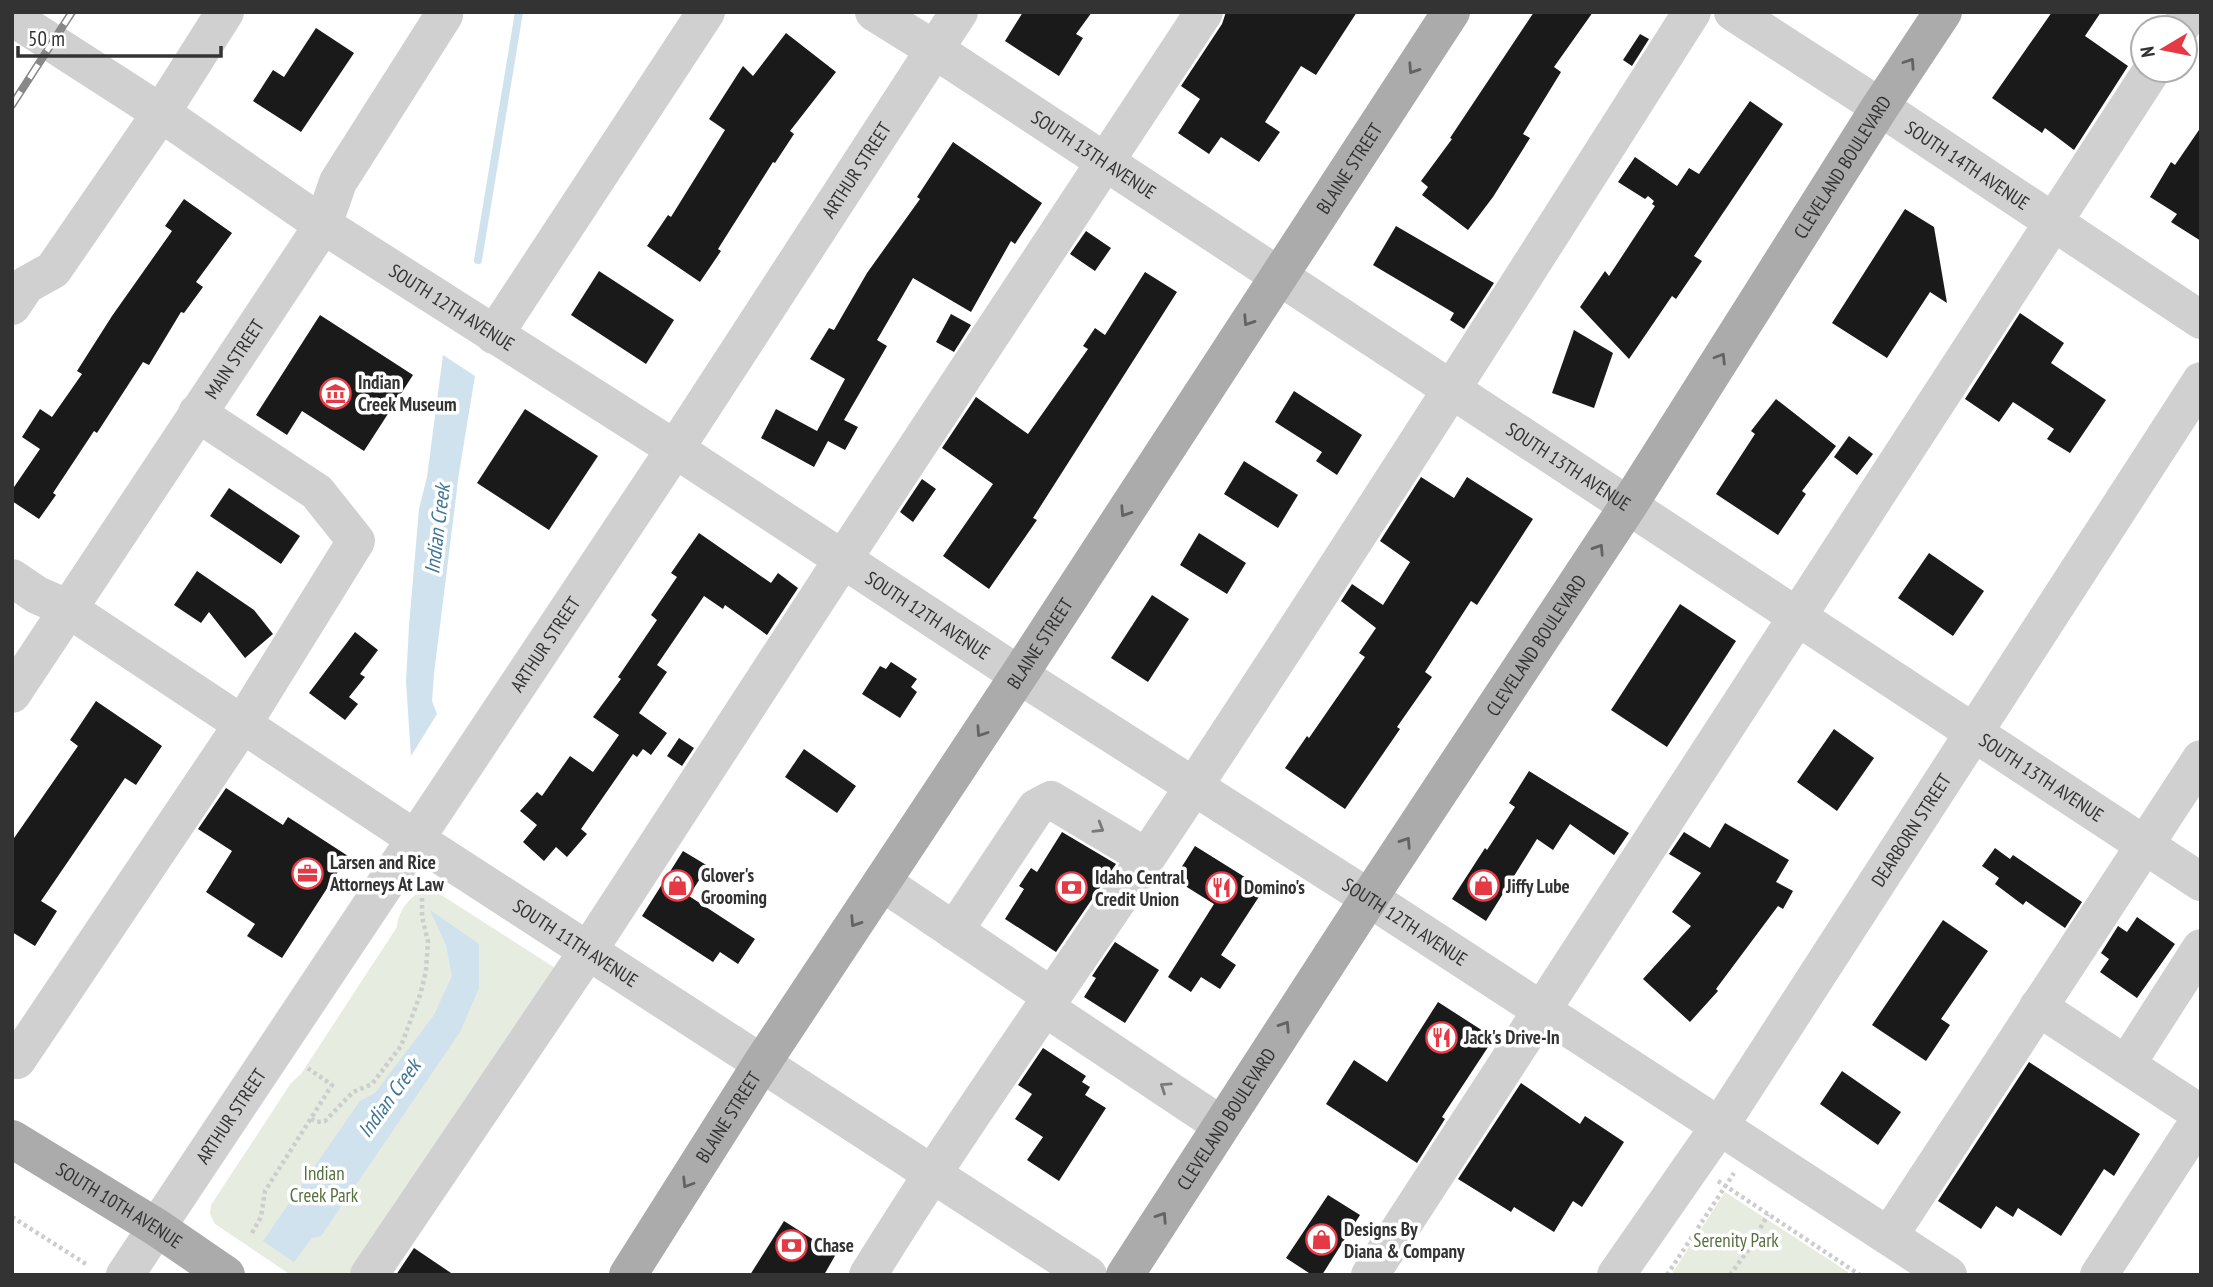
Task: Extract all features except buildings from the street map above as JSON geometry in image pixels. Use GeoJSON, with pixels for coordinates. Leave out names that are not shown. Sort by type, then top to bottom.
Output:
{"type":"FeatureCollection","features":[{"type":"Feature","properties":{"kind":"main road","name":"BLAINE STREET"},"geometry":{"type":"LineString","coordinates":[[628,1275],[762,1063],[1019,676],[1451,12]]}},
{"type":"Feature","properties":{"kind":"main road","name":"CLEVELAND BOULEVARD"},"geometry":{"type":"LineString","coordinates":[[1125,1275],[1368,898],[1628,506],[1943,12]]}},
{"type":"Feature","properties":{"kind":"main road","name":"SOUTH 10TH AVENUE"},"geometry":{"type":"LineString","coordinates":[[12,1139],[156,1227],[226,1275]]}},
{"type":"Feature","properties":{"kind":"street"},"geometry":{"type":"LineString","coordinates":[[12,306],[26,285],[53,270],[161,113],[225,12]]}},
{"type":"Feature","properties":{"kind":"street"},"geometry":{"type":"LineString","coordinates":[[494,335],[706,12]]}},
{"type":"Feature","properties":{"kind":"street","name":"SOUTH 13TH AVENUE"},"geometry":{"type":"LineString","coordinates":[[874,12],[2201,882]]}},
{"type":"Feature","properties":{"kind":"street","name":"ARTHUR STREET"},"geometry":{"type":"LineString","coordinates":[[125,1275],[675,449],[959,12]]}},
{"type":"Feature","properties":{"kind":"street"},"geometry":{"type":"LineString","coordinates":[[369,1275],[588,951],[1204,12]]}},
{"type":"Feature","properties":{"kind":"street"},"geometry":{"type":"LineString","coordinates":[[868,1275],[931,1173],[1194,787],[1452,390],[1692,12]]}},
{"type":"Feature","properties":{"kind":"street","name":"SOUTH 14TH AVENUE"},"geometry":{"type":"LineString","coordinates":[[1733,12],[2201,320]]}},
{"type":"Feature","properties":{"kind":"street","name":"MAIN STREET"},"geometry":{"type":"LineString","coordinates":[[12,694],[323,225],[338,181],[444,15]]}},
{"type":"Feature","properties":{"kind":"street","name":"SOUTH 12TH AVENUE"},"geometry":{"type":"LineString","coordinates":[[12,18],[161,113],[323,225],[675,449],[1019,676],[1368,898],[1948,1275]]}},
{"type":"Feature","properties":{"kind":"street"},"geometry":{"type":"LineString","coordinates":[[1370,1275],[2143,84]]}},
{"type":"Feature","properties":{"kind":"street","name":"DEARBORN STREET"},"geometry":{"type":"LineString","coordinates":[[1616,1275],[1719,1127],[2201,382]]}},
{"type":"Feature","properties":{"kind":"street"},"geometry":{"type":"LineString","coordinates":[[18,1060],[242,725],[356,541],[317,492],[197,413]]}},
{"type":"Feature","properties":{"kind":"street","name":"SOUTH 11TH AVENUE"},"geometry":{"type":"LineString","coordinates":[[12,578],[37,595],[67,608],[416,840],[1088,1275]]}},
{"type":"Feature","properties":{"kind":"street"},"geometry":{"type":"LineString","coordinates":[[1889,1236],[2201,759]]}},
{"type":"Feature","properties":{"kind":"street"},"geometry":{"type":"LineString","coordinates":[[954,931],[1036,808],[1051,800],[1146,857]]}},
{"type":"Feature","properties":{"kind":"street"},"geometry":{"type":"LineString","coordinates":[[881,882],[954,931],[1221,1125]]}},
{"type":"Feature","properties":{"kind":"street"},"geometry":{"type":"LineString","coordinates":[[2126,1065],[2201,948]]}},
{"type":"Feature","properties":{"kind":"street"},"geometry":{"type":"LineString","coordinates":[[2038,1007],[2201,1116],[2099,1275]]}},
{"type":"Feature","properties":{"kind":"path"},"geometry":{"type":"LineString","coordinates":[[311,1118],[317,1122],[325,1121],[353,1093],[372,1084],[401,1046],[426,971],[428,942],[422,917],[422,890]]}},
{"type":"Feature","properties":{"kind":"path"},"geometry":{"type":"LineString","coordinates":[[252,1233],[261,1217],[265,1191],[332,1085],[306,1067]]}},
{"type":"Feature","properties":{"kind":"path"},"geometry":{"type":"LineString","coordinates":[[1667,1275],[1734,1172]]}},
{"type":"Feature","properties":{"kind":"path"},"geometry":{"type":"LineString","coordinates":[[1712,1177],[1856,1274]]}},
{"type":"Feature","properties":{"kind":"path"},"geometry":{"type":"LineString","coordinates":[[1730,1275],[1749,1249],[1768,1214]]}},
{"type":"Feature","properties":{"kind":"path"},"geometry":{"type":"LineString","coordinates":[[12,1217],[86,1264]]}},
{"type":"Feature","properties":{"kind":"green space","name":"Indian Creek Park"},"geometry":{"type":"Polygon","coordinates":[[[432,889],[563,973],[364,1275],[291,1275],[215,1224],[210,1214],[211,1205],[397,927],[404,907],[419,893],[432,889]]]}},
{"type":"Feature","properties":{"kind":"green space","name":"Serenity Park"},"geometry":{"type":"Polygon","coordinates":[[[1725,1192],[1848,1272],[1847,1275],[1671,1275],[1725,1192]]]}},
{"type":"Feature","properties":{"kind":"water"},"geometry":{"type":"Polygon","coordinates":[[[443,355],[475,376],[459,473],[434,674],[432,701],[437,714],[411,756],[406,682],[409,626],[419,509],[427,477],[443,355]]]}},
{"type":"Feature","properties":{"kind":"water"},"geometry":{"type":"Polygon","coordinates":[[[430,910],[479,944],[479,988],[460,1032],[321,1236],[312,1238],[294,1262],[263,1241],[360,1101],[375,1093],[434,1015],[452,976],[446,945],[430,910]]]}},
{"type":"Feature","properties":{"kind":"waterway","name":"Indian Creek"},"geometry":{"type":"LineString","coordinates":[[478,260],[519,12]]}},
{"type":"Feature","properties":{"kind":"railway"},"geometry":{"type":"LineString","coordinates":[[12,105],[72,12]]}},
{"type":"Feature","properties":{"kind":"place","name":"Indian Creek Museum"},"geometry":{"type":"Point","coordinates":[335,393]}},
{"type":"Feature","properties":{"kind":"place","name":"Larsen and Rice Attorneys At Law"},"geometry":{"type":"Point","coordinates":[307,873]}},
{"type":"Feature","properties":{"kind":"place","name":"Glover's Grooming"},"geometry":{"type":"Point","coordinates":[678,886]}},
{"type":"Feature","properties":{"kind":"place","name":"Jiffy Lube"},"geometry":{"type":"Point","coordinates":[1483,886]}},
{"type":"Feature","properties":{"kind":"place","name":"Domino's"},"geometry":{"type":"Point","coordinates":[1221,887]}},
{"type":"Feature","properties":{"kind":"place","name":"Idaho Central Credit Union"},"geometry":{"type":"Point","coordinates":[1072,888]}},
{"type":"Feature","properties":{"kind":"place","name":"Jack's Drive-In"},"geometry":{"type":"Point","coordinates":[1441,1037]}},
{"type":"Feature","properties":{"kind":"place","name":"Designs By Diana & Company"},"geometry":{"type":"Point","coordinates":[1321,1240]}},
{"type":"Feature","properties":{"kind":"place","name":"Chase"},"geometry":{"type":"Point","coordinates":[791,1245]}}]}
